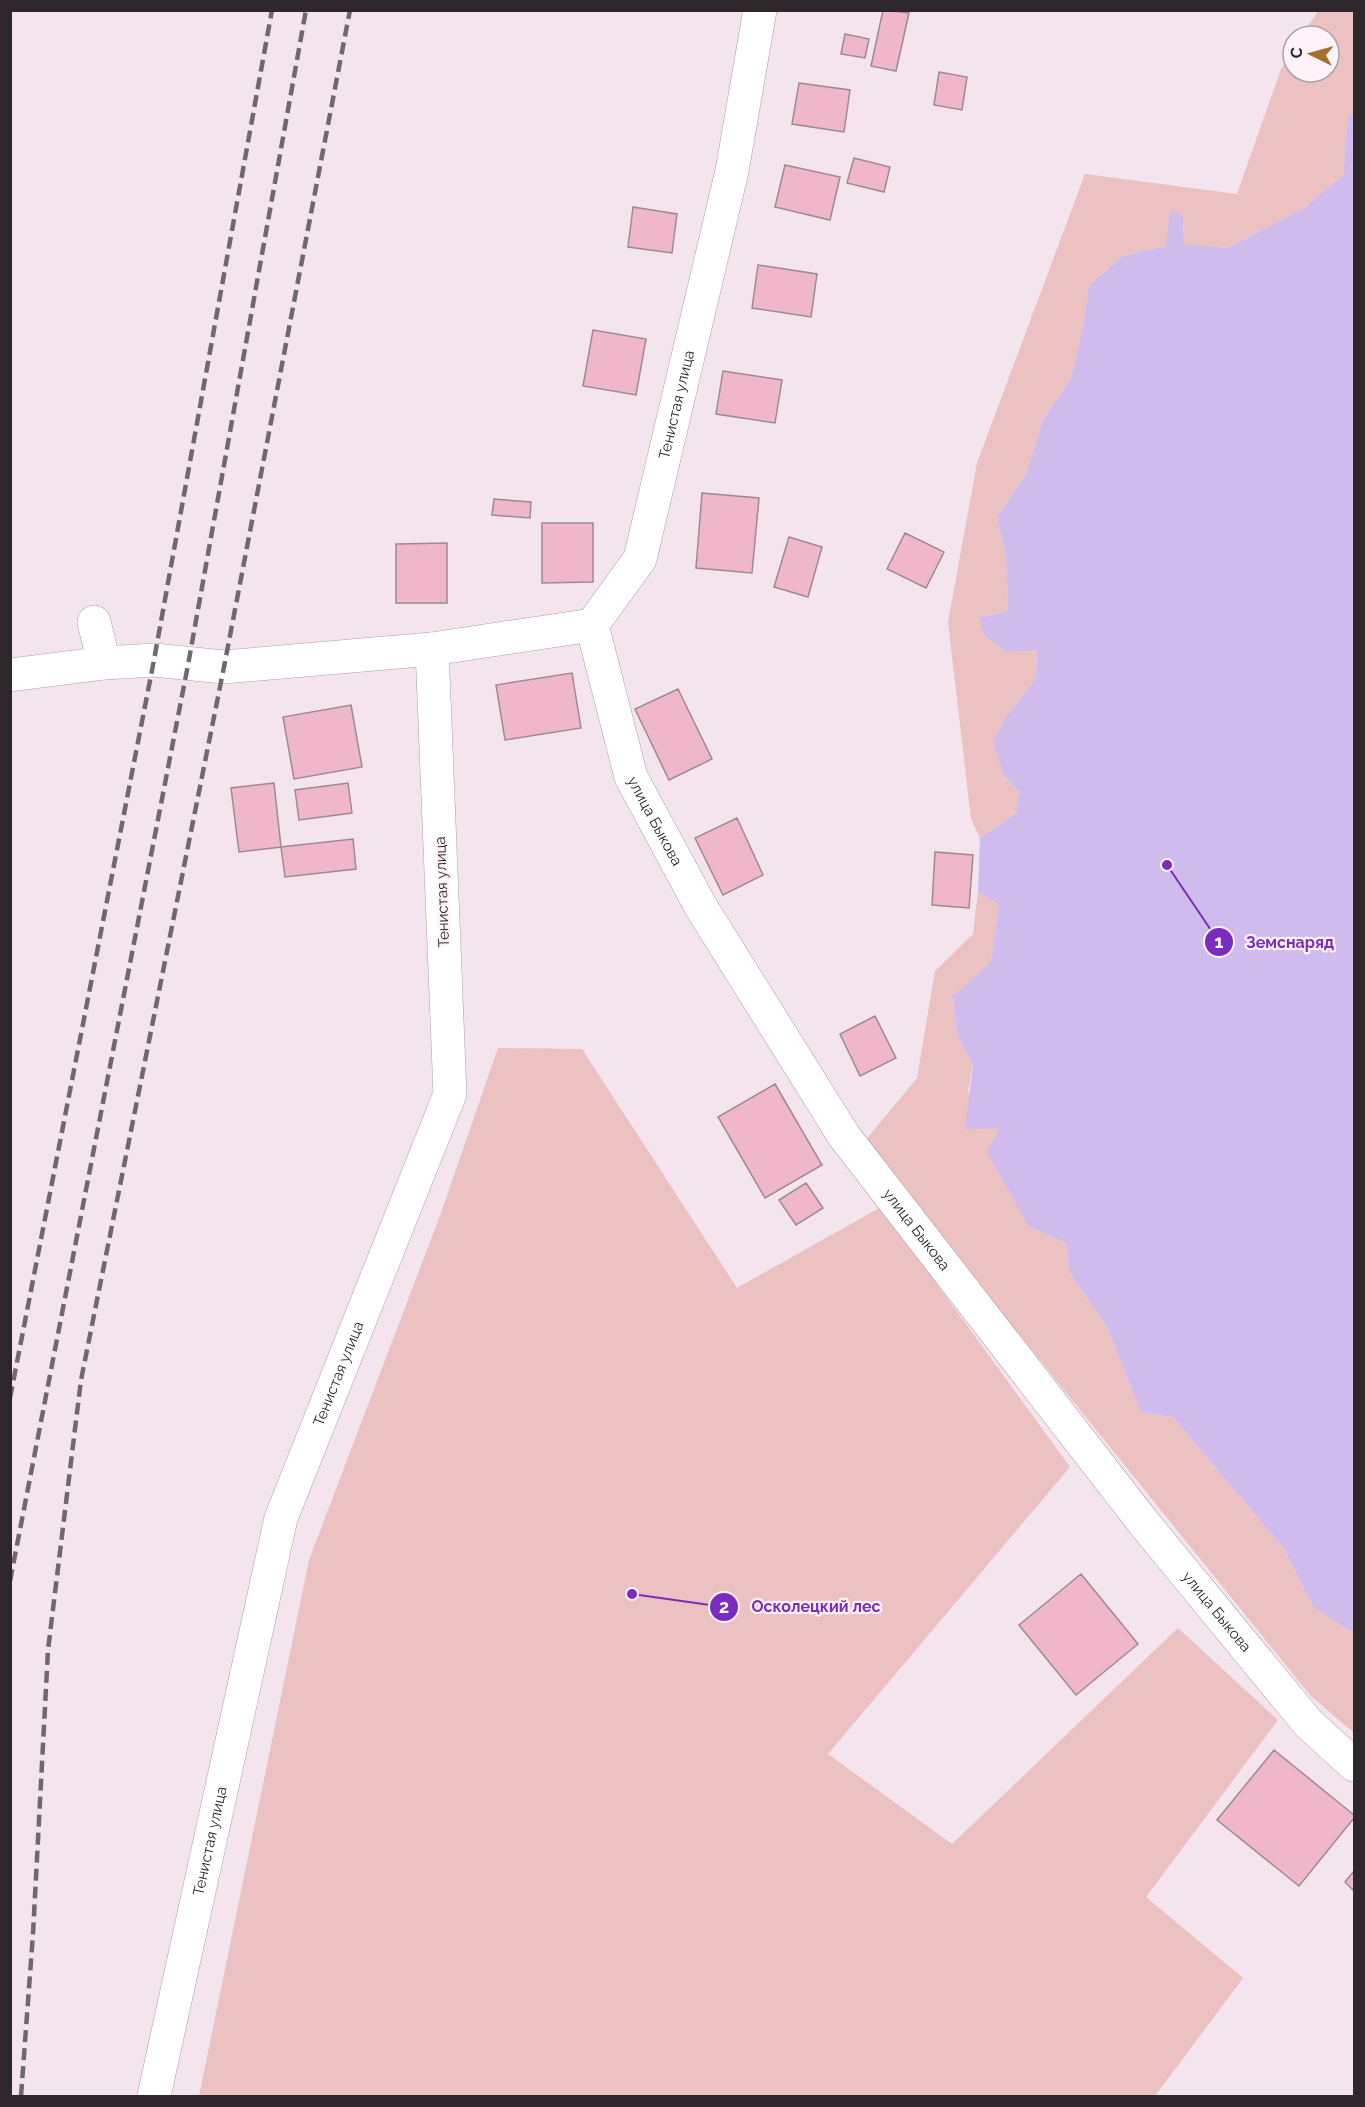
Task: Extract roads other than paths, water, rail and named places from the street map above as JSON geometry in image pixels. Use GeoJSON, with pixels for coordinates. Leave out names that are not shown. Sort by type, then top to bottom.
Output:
{"type":"FeatureCollection","features":[{"type":"Feature","properties":{"kind":"street","name":"Тенистая улица"},"geometry":{"type":"LineString","coordinates":[[592,625],[640,559],[732,171],[760,10]]}},
{"type":"Feature","properties":{"kind":"street"},"geometry":{"type":"LineString","coordinates":[[94,622],[104,663]]}},
{"type":"Feature","properties":{"kind":"street"},"geometry":{"type":"LineString","coordinates":[[10,675],[104,663],[154,660],[224,667],[432,649],[592,625]]}},
{"type":"Feature","properties":{"kind":"street","name":"улица Быкова"},"geometry":{"type":"LineString","coordinates":[[592,625],[631,777],[701,907],[844,1136],[1143,1522],[1308,1724],[1354,1765]]}},
{"type":"Feature","properties":{"kind":"street","name":"Тенистая улица"},"geometry":{"type":"LineString","coordinates":[[154,2097],[281,1518],[450,1094],[432,649]]}},
{"type":"Feature","properties":{"kind":"railway"},"geometry":{"type":"LineString","coordinates":[[10,1398],[154,660],[272,10]]}},
{"type":"Feature","properties":{"kind":"railway"},"geometry":{"type":"LineString","coordinates":[[10,1581],[188,665],[306,10]]}},
{"type":"Feature","properties":{"kind":"railway"},"geometry":{"type":"LineString","coordinates":[[21,2096],[33,1934],[48,1650],[81,1380],[224,667],[350,10]]}},
{"type":"Feature","properties":{"kind":"place","name":"Земснаряд"},"geometry":{"type":"Point","coordinates":[1167,865]}},
{"type":"Feature","properties":{"kind":"place","name":"Осколецкий лес"},"geometry":{"type":"Point","coordinates":[632,1594]}}]}
